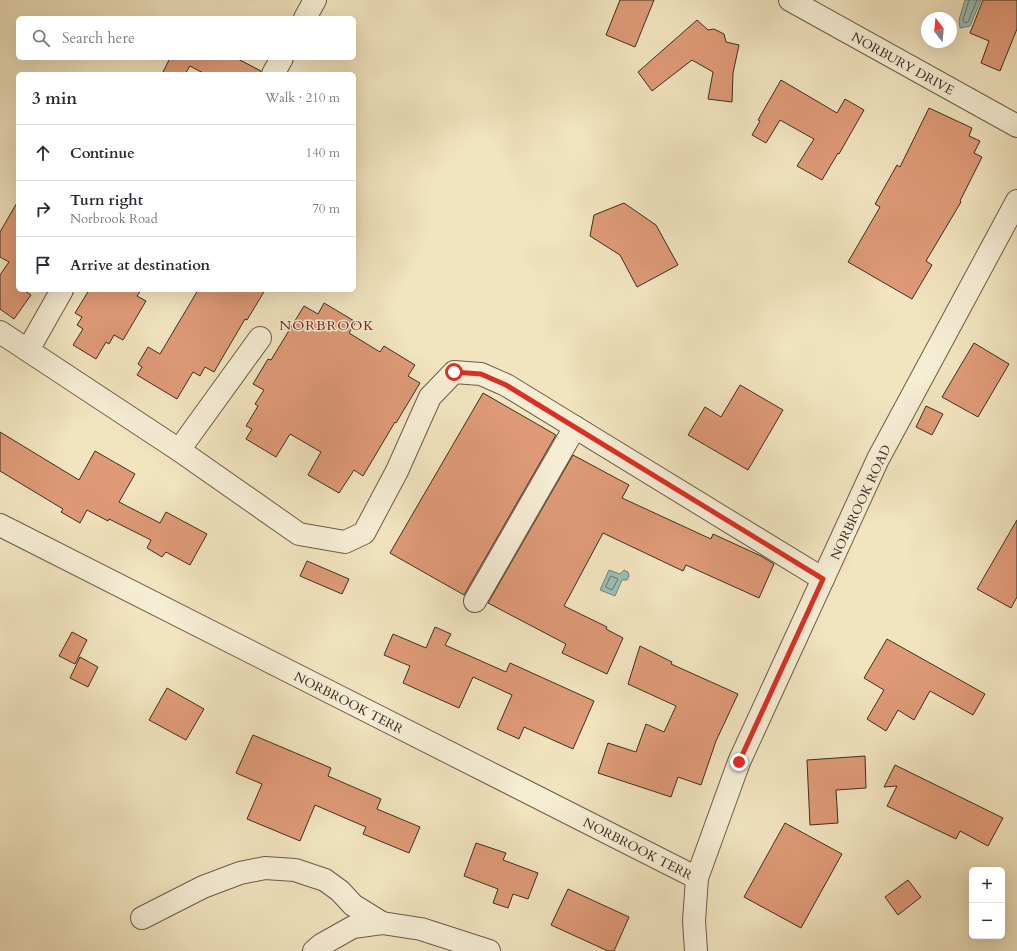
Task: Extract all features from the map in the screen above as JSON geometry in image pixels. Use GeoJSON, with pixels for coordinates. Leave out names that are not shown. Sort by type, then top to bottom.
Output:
{"type":"FeatureCollection","features":[{"type":"Feature","properties":{"kind":"street"},"geometry":{"type":"LineString","coordinates":[[306,16],[315,0]]}},
{"type":"Feature","properties":{"kind":"street","name":"NORBURY DRIVE"},"geometry":{"type":"LineString","coordinates":[[790,0],[1017,126]]}},
{"type":"Feature","properties":{"kind":"street"},"geometry":{"type":"LineString","coordinates":[[274,72],[281,60]]}},
{"type":"Feature","properties":{"kind":"street","name":"NORBROOK ROAD"},"geometry":{"type":"LineString","coordinates":[[696,951],[694,921],[698,878],[739,762],[878,459],[1014,215]]}},
{"type":"Feature","properties":{"kind":"street"},"geometry":{"type":"LineString","coordinates":[[28,350],[61,292]]}},
{"type":"Feature","properties":{"kind":"street"},"geometry":{"type":"LineString","coordinates":[[0,332],[179,450],[299,534],[345,542],[364,533],[397,471],[430,397],[454,372],[481,374],[506,385],[823,579]]}},
{"type":"Feature","properties":{"kind":"street"},"geometry":{"type":"LineString","coordinates":[[179,450],[260,338]]}},
{"type":"Feature","properties":{"kind":"street"},"geometry":{"type":"LineString","coordinates":[[475,601],[575,427]]}},
{"type":"Feature","properties":{"kind":"street","name":"NORBROOK TERR"},"geometry":{"type":"LineString","coordinates":[[0,525],[698,878]]}},
{"type":"Feature","properties":{"kind":"street"},"geometry":{"type":"LineString","coordinates":[[142,918],[203,887],[240,873],[265,868],[295,870],[325,880],[340,891],[353,905],[382,923]]}},
{"type":"Feature","properties":{"kind":"street"},"geometry":{"type":"LineString","coordinates":[[314,951],[321,945],[353,927],[382,923],[421,929],[490,951]]}},
{"type":"Feature","properties":{"kind":"water"},"geometry":{"type":"Polygon","coordinates":[[[965,0],[981,0],[970,26],[960,28],[959,20],[965,0]]]}},
{"type":"Feature","properties":{"kind":"water"},"geometry":{"type":"Polygon","coordinates":[[[609,570],[620,574],[624,570],[628,572],[629,576],[627,580],[622,580],[615,596],[600,590],[609,570]]]}},
{"type":"Feature","properties":{"kind":"building"},"geometry":{"type":"Polygon","coordinates":[[[620,0],[654,0],[635,47],[606,35],[620,0]]]}},
{"type":"Feature","properties":{"kind":"building"},"geometry":{"type":"Polygon","coordinates":[[[983,0],[1017,0],[1017,29],[1000,71],[981,63],[989,41],[970,33],[983,0]]]}},
{"type":"Feature","properties":{"kind":"building"},"geometry":{"type":"Polygon","coordinates":[[[697,20],[708,30],[714,29],[724,34],[726,42],[739,45],[733,73],[732,102],[708,99],[713,72],[692,60],[652,91],[638,72],[697,20]]]}},
{"type":"Feature","properties":{"kind":"building"},"geometry":{"type":"Polygon","coordinates":[[[169,60],[240,60],[261,71],[201,72],[190,66],[186,72],[163,72],[169,60]]]}},
{"type":"Feature","properties":{"kind":"building"},"geometry":{"type":"Polygon","coordinates":[[[781,80],[837,113],[845,99],[864,110],[839,154],[838,153],[822,180],[797,166],[814,139],[780,120],[766,143],[752,135],[760,121],[758,120],[781,80]]]}},
{"type":"Feature","properties":{"kind":"building"},"geometry":{"type":"Polygon","coordinates":[[[929,108],[972,128],[969,136],[980,141],[974,153],[982,157],[960,201],[961,202],[926,261],[932,265],[912,299],[848,262],[880,207],[875,204],[897,165],[900,167],[929,108]]]}},
{"type":"Feature","properties":{"kind":"building"},"geometry":{"type":"Polygon","coordinates":[[[624,203],[656,225],[678,265],[637,287],[620,255],[590,236],[594,215],[624,203]]]}},
{"type":"Feature","properties":{"kind":"building"},"geometry":{"type":"Polygon","coordinates":[[[16,204],[16,292],[27,292],[31,295],[14,319],[0,309],[0,275],[9,262],[0,257],[0,232],[16,204]]]}},
{"type":"Feature","properties":{"kind":"building"},"geometry":{"type":"Polygon","coordinates":[[[88,292],[140,292],[137,296],[146,301],[123,340],[114,335],[109,344],[106,342],[96,359],[73,345],[83,329],[77,325],[82,317],[75,313],[88,292]]]}},
{"type":"Feature","properties":{"kind":"building"},"geometry":{"type":"Polygon","coordinates":[[[197,292],[264,292],[247,320],[245,319],[214,372],[205,367],[200,376],[193,372],[177,399],[137,375],[142,367],[138,364],[148,347],[160,354],[197,292]]]}},
{"type":"Feature","properties":{"kind":"building"},"geometry":{"type":"Polygon","coordinates":[[[324,303],[356,322],[349,333],[380,352],[384,346],[415,365],[408,376],[420,383],[363,476],[354,470],[339,493],[308,475],[321,452],[290,434],[276,457],[246,439],[252,429],[246,426],[258,406],[255,404],[264,390],[253,384],[268,359],[271,360],[304,306],[318,314],[324,303]]]}},
{"type":"Feature","properties":{"kind":"building"},"geometry":{"type":"Polygon","coordinates":[[[974,343],[1009,364],[978,417],[942,397],[974,343]]]}},
{"type":"Feature","properties":{"kind":"building"},"geometry":{"type":"Polygon","coordinates":[[[740,385],[783,410],[748,470],[688,435],[705,407],[721,417],[740,385]]]}},
{"type":"Feature","properties":{"kind":"building"},"geometry":{"type":"Polygon","coordinates":[[[483,393],[556,435],[464,595],[390,553],[483,393]]]}},
{"type":"Feature","properties":{"kind":"building"},"geometry":{"type":"Polygon","coordinates":[[[926,406],[943,414],[932,435],[916,427],[926,406]]]}},
{"type":"Feature","properties":{"kind":"building"},"geometry":{"type":"Polygon","coordinates":[[[0,432],[79,480],[95,451],[135,474],[119,502],[160,523],[166,512],[207,534],[190,565],[166,552],[162,557],[147,548],[151,540],[87,510],[80,523],[61,512],[63,509],[0,471],[0,432]]]}},
{"type":"Feature","properties":{"kind":"building"},"geometry":{"type":"Polygon","coordinates":[[[573,455],[629,485],[622,498],[711,539],[713,534],[761,556],[774,564],[759,598],[686,565],[683,571],[603,533],[564,606],[607,627],[606,629],[623,638],[607,674],[562,653],[566,644],[488,603],[573,455]]]}},
{"type":"Feature","properties":{"kind":"building"},"geometry":{"type":"Polygon","coordinates":[[[1017,520],[1017,597],[1011,608],[977,589],[1017,520]]]}},
{"type":"Feature","properties":{"kind":"building"},"geometry":{"type":"Polygon","coordinates":[[[307,561],[349,579],[342,594],[300,576],[307,561]]]}},
{"type":"Feature","properties":{"kind":"building"},"geometry":{"type":"Polygon","coordinates":[[[435,627],[451,634],[445,645],[506,672],[510,663],[594,701],[573,749],[524,727],[519,739],[497,729],[512,695],[473,677],[459,708],[403,683],[410,666],[384,655],[393,634],[426,648],[435,627]]]}},
{"type":"Feature","properties":{"kind":"building"},"geometry":{"type":"Polygon","coordinates":[[[72,632],[87,640],[75,664],[59,656],[72,632]]]}},
{"type":"Feature","properties":{"kind":"building"},"geometry":{"type":"Polygon","coordinates":[[[887,639],[985,694],[973,715],[930,691],[914,720],[898,710],[886,731],[867,719],[884,690],[864,678],[887,639]]]}},
{"type":"Feature","properties":{"kind":"building"},"geometry":{"type":"Polygon","coordinates":[[[640,646],[672,662],[671,664],[738,694],[716,741],[701,785],[678,777],[671,797],[598,773],[608,743],[636,752],[646,724],[664,732],[676,706],[628,684],[640,646]]]}},
{"type":"Feature","properties":{"kind":"building"},"geometry":{"type":"Polygon","coordinates":[[[80,657],[98,667],[88,687],[70,678],[80,657]]]}},
{"type":"Feature","properties":{"kind":"building"},"geometry":{"type":"Polygon","coordinates":[[[167,688],[204,709],[186,740],[149,720],[167,688]]]}},
{"type":"Feature","properties":{"kind":"building"},"geometry":{"type":"Polygon","coordinates":[[[253,735],[331,768],[328,776],[381,799],[377,809],[420,827],[409,853],[363,834],[366,827],[315,805],[300,841],[247,819],[262,784],[236,773],[253,735]]]}},
{"type":"Feature","properties":{"kind":"building"},"geometry":{"type":"Polygon","coordinates":[[[865,756],[866,788],[836,790],[838,823],[810,825],[807,760],[865,756]]]}},
{"type":"Feature","properties":{"kind":"building"},"geometry":{"type":"Polygon","coordinates":[[[895,765],[1003,818],[988,846],[960,831],[956,839],[887,806],[897,786],[884,787],[895,765]]]}},
{"type":"Feature","properties":{"kind":"building"},"geometry":{"type":"Polygon","coordinates":[[[785,823],[842,854],[801,928],[744,897],[785,823]]]}},
{"type":"Feature","properties":{"kind":"building"},"geometry":{"type":"Polygon","coordinates":[[[476,843],[506,853],[503,860],[538,873],[528,899],[513,894],[508,908],[493,903],[498,889],[464,876],[476,843]]]}},
{"type":"Feature","properties":{"kind":"building"},"geometry":{"type":"Polygon","coordinates":[[[908,880],[921,897],[898,915],[885,897],[908,880]]]}},
{"type":"Feature","properties":{"kind":"building"},"geometry":{"type":"Polygon","coordinates":[[[568,889],[629,917],[614,951],[608,951],[551,925],[568,889]]]}},
{"type":"Feature","properties":{"kind":"district","name":"NORBROOK"},"geometry":{"type":"Point","coordinates":[327,325]}},
{"type":"Feature","properties":{"kind":"route"},"geometry":{"type":"LineString","coordinates":[[454,372],[481,374],[506,385],[823,579],[739,762]]}}]}
